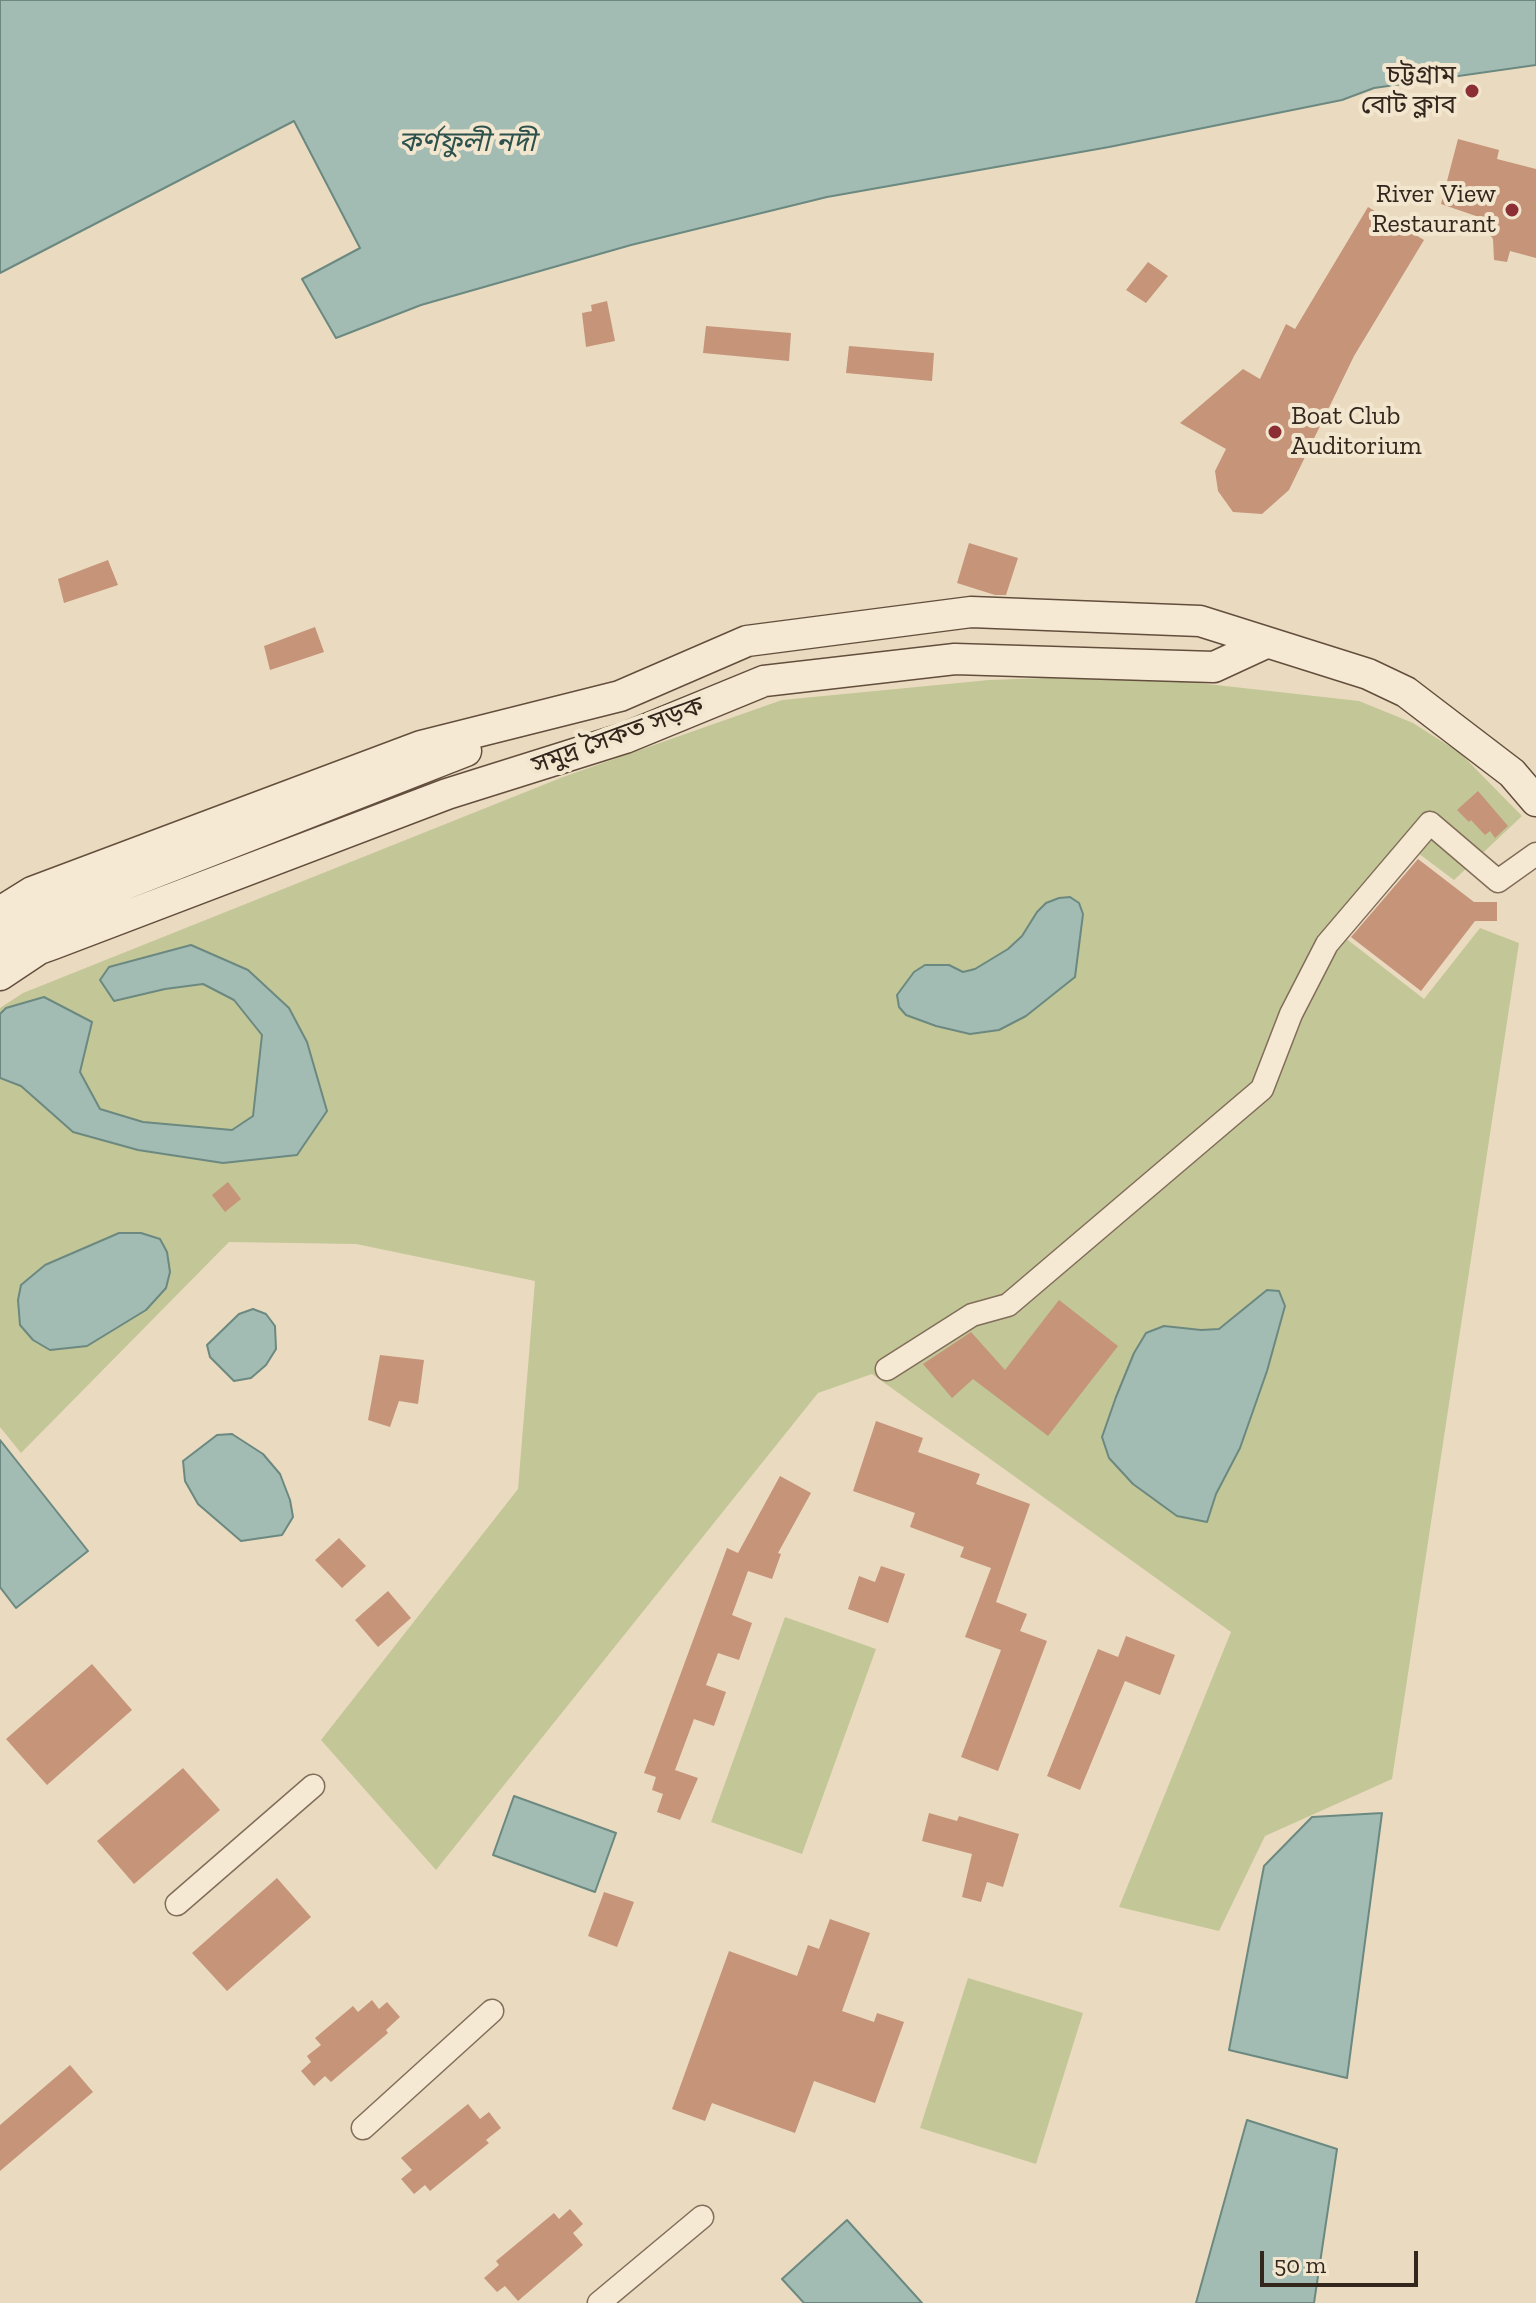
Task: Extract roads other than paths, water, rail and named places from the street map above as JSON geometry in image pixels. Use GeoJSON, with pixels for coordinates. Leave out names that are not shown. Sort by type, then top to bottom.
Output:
{"type":"FeatureCollection","features":[{"type":"Feature","properties":{"kind":"main road","name":"সমুদ্র সৈকত সড়ক"},"geometry":{"type":"LineString","coordinates":[[0,912],[32,892],[421,746],[620,696],[747,641],[971,612],[1200,621],[1368,674],[1406,692],[1512,773],[1536,801]]}},
{"type":"Feature","properties":{"kind":"main road"},"geometry":{"type":"LineString","coordinates":[[0,945],[67,907],[512,733],[601,714],[747,657],[961,632],[1266,643]]}},
{"type":"Feature","properties":{"kind":"main road","name":"সমুদ্র সৈকত সড়ক"},"geometry":{"type":"LineString","coordinates":[[0,975],[39,949],[447,794],[625,738],[764,681],[955,659],[1214,667],[1266,643]]}},
{"type":"Feature","properties":{"kind":"street"},"geometry":{"type":"LineString","coordinates":[[887,1369],[972,1315],[1008,1305],[1262,1089],[1291,1014],[1327,944],[1430,823],[1498,881],[1536,854]]}},
{"type":"Feature","properties":{"kind":"street"},"geometry":{"type":"LineString","coordinates":[[177,1904],[313,1786]]}},
{"type":"Feature","properties":{"kind":"street"},"geometry":{"type":"LineString","coordinates":[[363,2128],[492,2011]]}},
{"type":"Feature","properties":{"kind":"street"},"geometry":{"type":"LineString","coordinates":[[599,2303],[702,2217]]}},
{"type":"Feature","properties":{"kind":"water","name":"কর্ণফুলী নদী"},"geometry":{"type":"Polygon","coordinates":[[[0,0],[1536,0],[1536,65],[1374,88],[1342,100],[1109,147],[827,197],[631,245],[421,305],[336,338],[302,279],[360,248],[294,121],[0,273],[0,0]]]}},
{"type":"Feature","properties":{"kind":"water"},"geometry":{"type":"Polygon","coordinates":[[[1070,897],[1079,903],[1083,914],[1075,977],[1026,1016],[999,1030],[970,1034],[906,1015],[899,1007],[897,995],[914,972],[925,965],[949,965],[963,972],[975,969],[1008,949],[1022,936],[1046,903],[1070,897]]]}},
{"type":"Feature","properties":{"kind":"water"},"geometry":{"type":"Polygon","coordinates":[[[191,945],[248,970],[289,1008],[307,1042],[327,1111],[297,1155],[223,1163],[138,1150],[73,1132],[21,1086],[0,1078],[0,1014],[6,1008],[44,997],[92,1022],[80,1072],[100,1109],[143,1122],[232,1130],[253,1116],[262,1035],[234,1000],[203,984],[114,1001],[100,980],[109,967],[191,945]]]}},
{"type":"Feature","properties":{"kind":"water"},"geometry":{"type":"Polygon","coordinates":[[[119,1233],[141,1233],[160,1239],[167,1252],[170,1272],[166,1288],[146,1310],[87,1346],[50,1350],[33,1340],[20,1325],[18,1300],[21,1285],[45,1265],[119,1233]]]}},
{"type":"Feature","properties":{"kind":"water"},"geometry":{"type":"Polygon","coordinates":[[[1267,1290],[1279,1291],[1285,1306],[1267,1371],[1240,1448],[1216,1494],[1207,1522],[1177,1516],[1133,1484],[1109,1458],[1102,1437],[1116,1397],[1146,1333],[1164,1326],[1219,1329],[1267,1290]]]}},
{"type":"Feature","properties":{"kind":"water"},"geometry":{"type":"Polygon","coordinates":[[[253,1309],[266,1314],[275,1326],[276,1349],[266,1365],[251,1378],[234,1381],[210,1357],[207,1345],[239,1314],[253,1309]]]}},
{"type":"Feature","properties":{"kind":"water"},"geometry":{"type":"Polygon","coordinates":[[[232,1434],[263,1454],[280,1474],[293,1517],[282,1535],[241,1541],[198,1504],[185,1481],[183,1461],[217,1435],[232,1434]]]}},
{"type":"Feature","properties":{"kind":"water"},"geometry":{"type":"Polygon","coordinates":[[[0,1440],[88,1551],[16,1608],[0,1587],[0,1440]]]}},
{"type":"Feature","properties":{"kind":"water"},"geometry":{"type":"Polygon","coordinates":[[[514,1796],[616,1833],[595,1892],[493,1855],[514,1796]]]}},
{"type":"Feature","properties":{"kind":"water"},"geometry":{"type":"Polygon","coordinates":[[[1382,1813],[1347,2078],[1229,2050],[1264,1866],[1312,1817],[1382,1813]]]}},
{"type":"Feature","properties":{"kind":"water"},"geometry":{"type":"Polygon","coordinates":[[[1247,2120],[1337,2149],[1314,2303],[1196,2303],[1247,2120]]]}},
{"type":"Feature","properties":{"kind":"water"},"geometry":{"type":"Polygon","coordinates":[[[847,2220],[922,2303],[804,2303],[782,2279],[847,2220]]]}},
{"type":"Feature","properties":{"kind":"place","name":"চট্টগ্রাম বোট ক্লাব"},"geometry":{"type":"Point","coordinates":[1472,91]}},
{"type":"Feature","properties":{"kind":"place","name":"River View Restaurant"},"geometry":{"type":"Point","coordinates":[1512,210]}},
{"type":"Feature","properties":{"kind":"place","name":"Boat Club Auditorium"},"geometry":{"type":"Point","coordinates":[1275,432]}}]}
